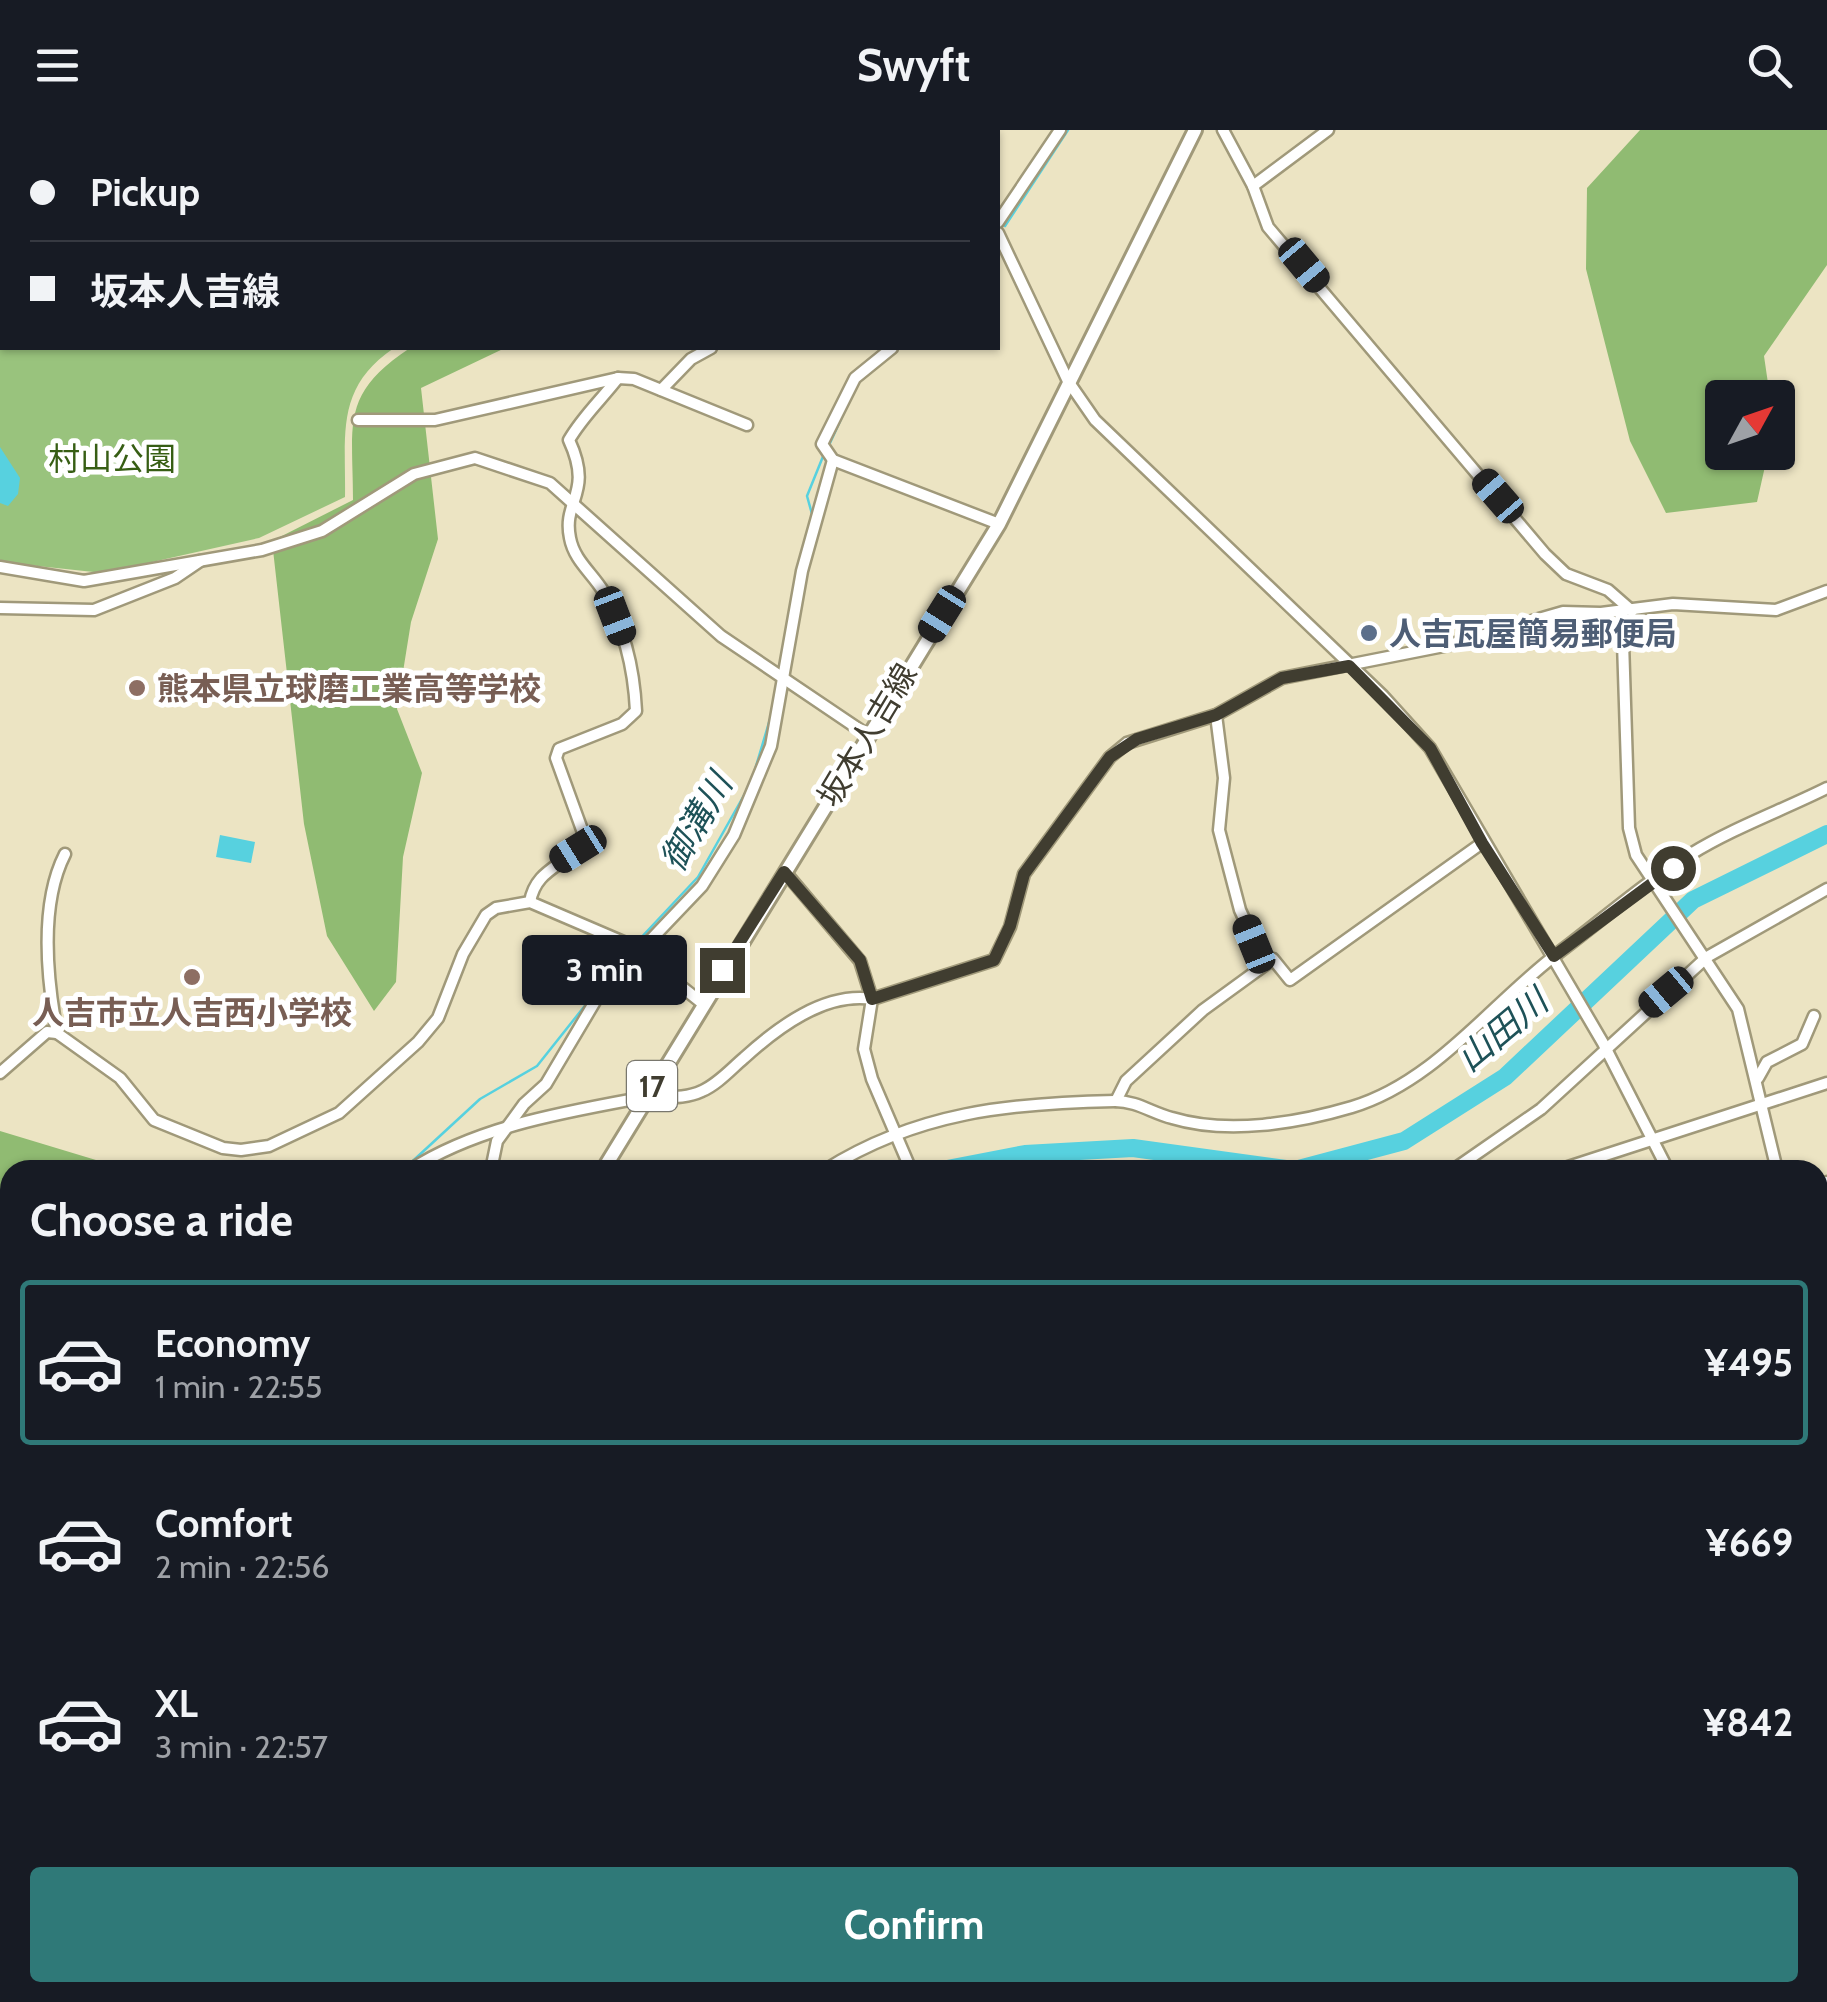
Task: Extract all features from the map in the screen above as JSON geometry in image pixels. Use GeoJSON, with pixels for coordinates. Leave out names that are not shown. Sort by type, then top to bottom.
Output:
{"type":"FeatureCollection","features":[{"type":"Feature","properties":{"kind":"main road","name":"坂本人吉線"},"geometry":{"type":"LineString","coordinates":[[609,1160],[866,734],[999,524],[1195,130]]}},
{"type":"Feature","properties":{"kind":"street"},"geometry":{"type":"LineString","coordinates":[[1000,219],[1060,130]]}},
{"type":"Feature","properties":{"kind":"street"},"geometry":{"type":"LineString","coordinates":[[1223,130],[1253,186],[1268,228],[1545,554],[1566,574],[1608,590],[1627,611],[1629,828],[1636,856],[1706,955],[1738,1009],[1758,1079],[1774,1160]]}},
{"type":"Feature","properties":{"kind":"street"},"geometry":{"type":"LineString","coordinates":[[1253,186],[1328,130]]}},
{"type":"Feature","properties":{"kind":"street"},"geometry":{"type":"LineString","coordinates":[[1000,237],[1068,381],[1095,420],[1430,748],[1482,843],[1556,960],[1665,1160]]}},
{"type":"Feature","properties":{"kind":"street"},"geometry":{"type":"LineString","coordinates":[[661,390],[691,359],[707,350]]}},
{"type":"Feature","properties":{"kind":"street"},"geometry":{"type":"LineString","coordinates":[[890,350],[855,378],[822,444],[833,460],[999,524]]}},
{"type":"Feature","properties":{"kind":"street"},"geometry":{"type":"LineString","coordinates":[[530,902],[532,887],[547,868],[578,849],[585,838],[556,758],[559,749],[622,724],[636,712],[629,653],[610,606],[570,539],[569,515],[582,486],[569,440],[584,413],[598,404],[618,378]]}},
{"type":"Feature","properties":{"kind":"street"},"geometry":{"type":"LineString","coordinates":[[358,420],[435,420],[618,378],[661,390],[748,426]]}},
{"type":"Feature","properties":{"kind":"street"},"geometry":{"type":"LineString","coordinates":[[0,567],[84,581],[262,550],[322,532],[414,474],[476,458],[533,476],[576,504],[721,636],[866,734]]}},
{"type":"Feature","properties":{"kind":"street"},"geometry":{"type":"LineString","coordinates":[[493,1160],[496,1141],[546,1084],[600,993],[702,886],[734,835],[771,746],[786,679],[802,571],[833,460]]}},
{"type":"Feature","properties":{"kind":"street"},"geometry":{"type":"LineString","coordinates":[[0,608],[94,610],[175,578],[200,560]]}},
{"type":"Feature","properties":{"kind":"street"},"geometry":{"type":"LineString","coordinates":[[426,1160],[507,1128],[646,1097],[667,1099],[704,1090],[768,1036],[800,1017],[845,999],[872,999],[994,960],[1010,926],[1024,874],[1110,757],[1137,739],[1216,715],[1282,678],[1449,645],[1563,612],[1627,611],[1673,604],[1776,610],[1827,592]]}},
{"type":"Feature","properties":{"kind":"street"},"geometry":{"type":"LineString","coordinates":[[1216,715],[1224,778],[1219,830],[1240,910],[1265,964]]}},
{"type":"Feature","properties":{"kind":"street"},"geometry":{"type":"LineString","coordinates":[[845,1160],[897,1136],[1006,1104],[1116,1101],[1152,1107],[1170,1118],[1202,1122],[1290,1122],[1354,1106],[1396,1088],[1692,854],[1827,788]]}},
{"type":"Feature","properties":{"kind":"street"},"geometry":{"type":"LineString","coordinates":[[1116,1101],[1126,1080],[1203,1010],[1265,964],[1273,959],[1290,980],[1482,843]]}},
{"type":"Feature","properties":{"kind":"street"},"geometry":{"type":"LineString","coordinates":[[58,1033],[48,940],[58,868],[65,854]]}},
{"type":"Feature","properties":{"kind":"street"},"geometry":{"type":"LineString","coordinates":[[784,872],[860,960],[872,999],[864,1049],[872,1080],[907,1160]]}},
{"type":"Feature","properties":{"kind":"street"},"geometry":{"type":"LineString","coordinates":[[1467,1160],[1541,1109],[1604,1046],[1706,955],[1827,889]]}},
{"type":"Feature","properties":{"kind":"street"},"geometry":{"type":"LineString","coordinates":[[0,1073],[48,1032],[58,1033],[120,1078],[142,1108],[170,1129],[224,1148],[269,1146],[356,1100],[438,1018],[464,954],[486,915],[496,908],[530,902],[641,952],[702,1003]]}},
{"type":"Feature","properties":{"kind":"street"},"geometry":{"type":"LineString","coordinates":[[1758,1079],[1767,1062],[1802,1044],[1814,1016]]}},
{"type":"Feature","properties":{"kind":"street"},"geometry":{"type":"LineString","coordinates":[[1590,1160],[1827,1083]]}},
{"type":"Feature","properties":{"kind":"green space"},"geometry":{"type":"Polygon","coordinates":[[[1640,130],[1827,130],[1827,265],[1764,356],[1768,380],[1705,380],[1705,470],[1764,470],[1757,502],[1666,513],[1630,441],[1586,269],[1587,188],[1640,130]]]}},
{"type":"Feature","properties":{"kind":"green space","name":"村山公園"},"geometry":{"type":"Polygon","coordinates":[[[0,350],[391,350],[375,363],[353,396],[345,433],[345,497],[259,538],[103,573],[0,562],[0,350]]]}},
{"type":"Feature","properties":{"kind":"green space"},"geometry":{"type":"Polygon","coordinates":[[[407,350],[501,350],[421,388],[438,539],[411,622],[397,709],[422,773],[403,857],[396,982],[374,1011],[327,936],[304,824],[272,541],[353,500],[355,413],[361,396],[387,365],[407,350]]]}},
{"type":"Feature","properties":{"kind":"green space"},"geometry":{"type":"Polygon","coordinates":[[[0,1131],[96,1160],[0,1160],[0,1131]]]}},
{"type":"Feature","properties":{"kind":"water"},"geometry":{"type":"Polygon","coordinates":[[[0,447],[20,478],[18,494],[8,506],[0,503],[0,447]]]}},
{"type":"Feature","properties":{"kind":"water"},"geometry":{"type":"Polygon","coordinates":[[[220,835],[255,842],[251,863],[216,857],[220,835]]]}},
{"type":"Feature","properties":{"kind":"waterway","name":"御溝川"},"geometry":{"type":"LineString","coordinates":[[1005,226],[1068,130]]}},
{"type":"Feature","properties":{"kind":"waterway","name":"御溝川"},"geometry":{"type":"LineString","coordinates":[[878,366],[897,350]]}},
{"type":"Feature","properties":{"kind":"waterway","name":"御溝川"},"geometry":{"type":"LineString","coordinates":[[830,443],[857,384],[868,374]]}},
{"type":"Feature","properties":{"kind":"waterway","name":"御溝川"},"geometry":{"type":"LineString","coordinates":[[800,560],[812,514],[807,496],[824,454]]}},
{"type":"Feature","properties":{"kind":"waterway","name":"御溝川"},"geometry":{"type":"LineString","coordinates":[[754,773],[773,709]]}},
{"type":"Feature","properties":{"kind":"waterway","name":"御溝川"},"geometry":{"type":"LineString","coordinates":[[636,943],[698,877],[747,790]]}},
{"type":"Feature","properties":{"kind":"waterway","name":"山田川"},"geometry":{"type":"LineString","coordinates":[[1333,1160],[1404,1141],[1505,1077],[1693,900],[1827,834]]}},
{"type":"Feature","properties":{"kind":"waterway","name":"御溝川"},"geometry":{"type":"LineString","coordinates":[[414,1160],[480,1099],[537,1066],[630,949]]}},
{"type":"Feature","properties":{"kind":"waterway","name":"山田川"},"geometry":{"type":"LineString","coordinates":[[994,1160],[1025,1154],[1133,1148],[1220,1160]]}},
{"type":"Feature","properties":{"kind":"place","name":"人吉瓦屋簡易郵便局"},"geometry":{"type":"Point","coordinates":[1369,633]}},
{"type":"Feature","properties":{"kind":"place","name":"熊本県立球磨工業高等学校"},"geometry":{"type":"Point","coordinates":[137,688]}},
{"type":"Feature","properties":{"kind":"place","name":"人吉市立人吉西小学校"},"geometry":{"type":"Point","coordinates":[192,977]}},
{"type":"Feature","properties":{"kind":"route"},"geometry":{"type":"LineString","coordinates":[[722,970],[784,872],[804,890],[838,938],[860,960],[872,999],[994,960],[1010,926],[1024,874],[1110,757],[1137,739],[1216,715],[1282,678],[1349,666],[1407,720],[1430,748],[1482,843],[1554,956],[1673,868]]}}]}
